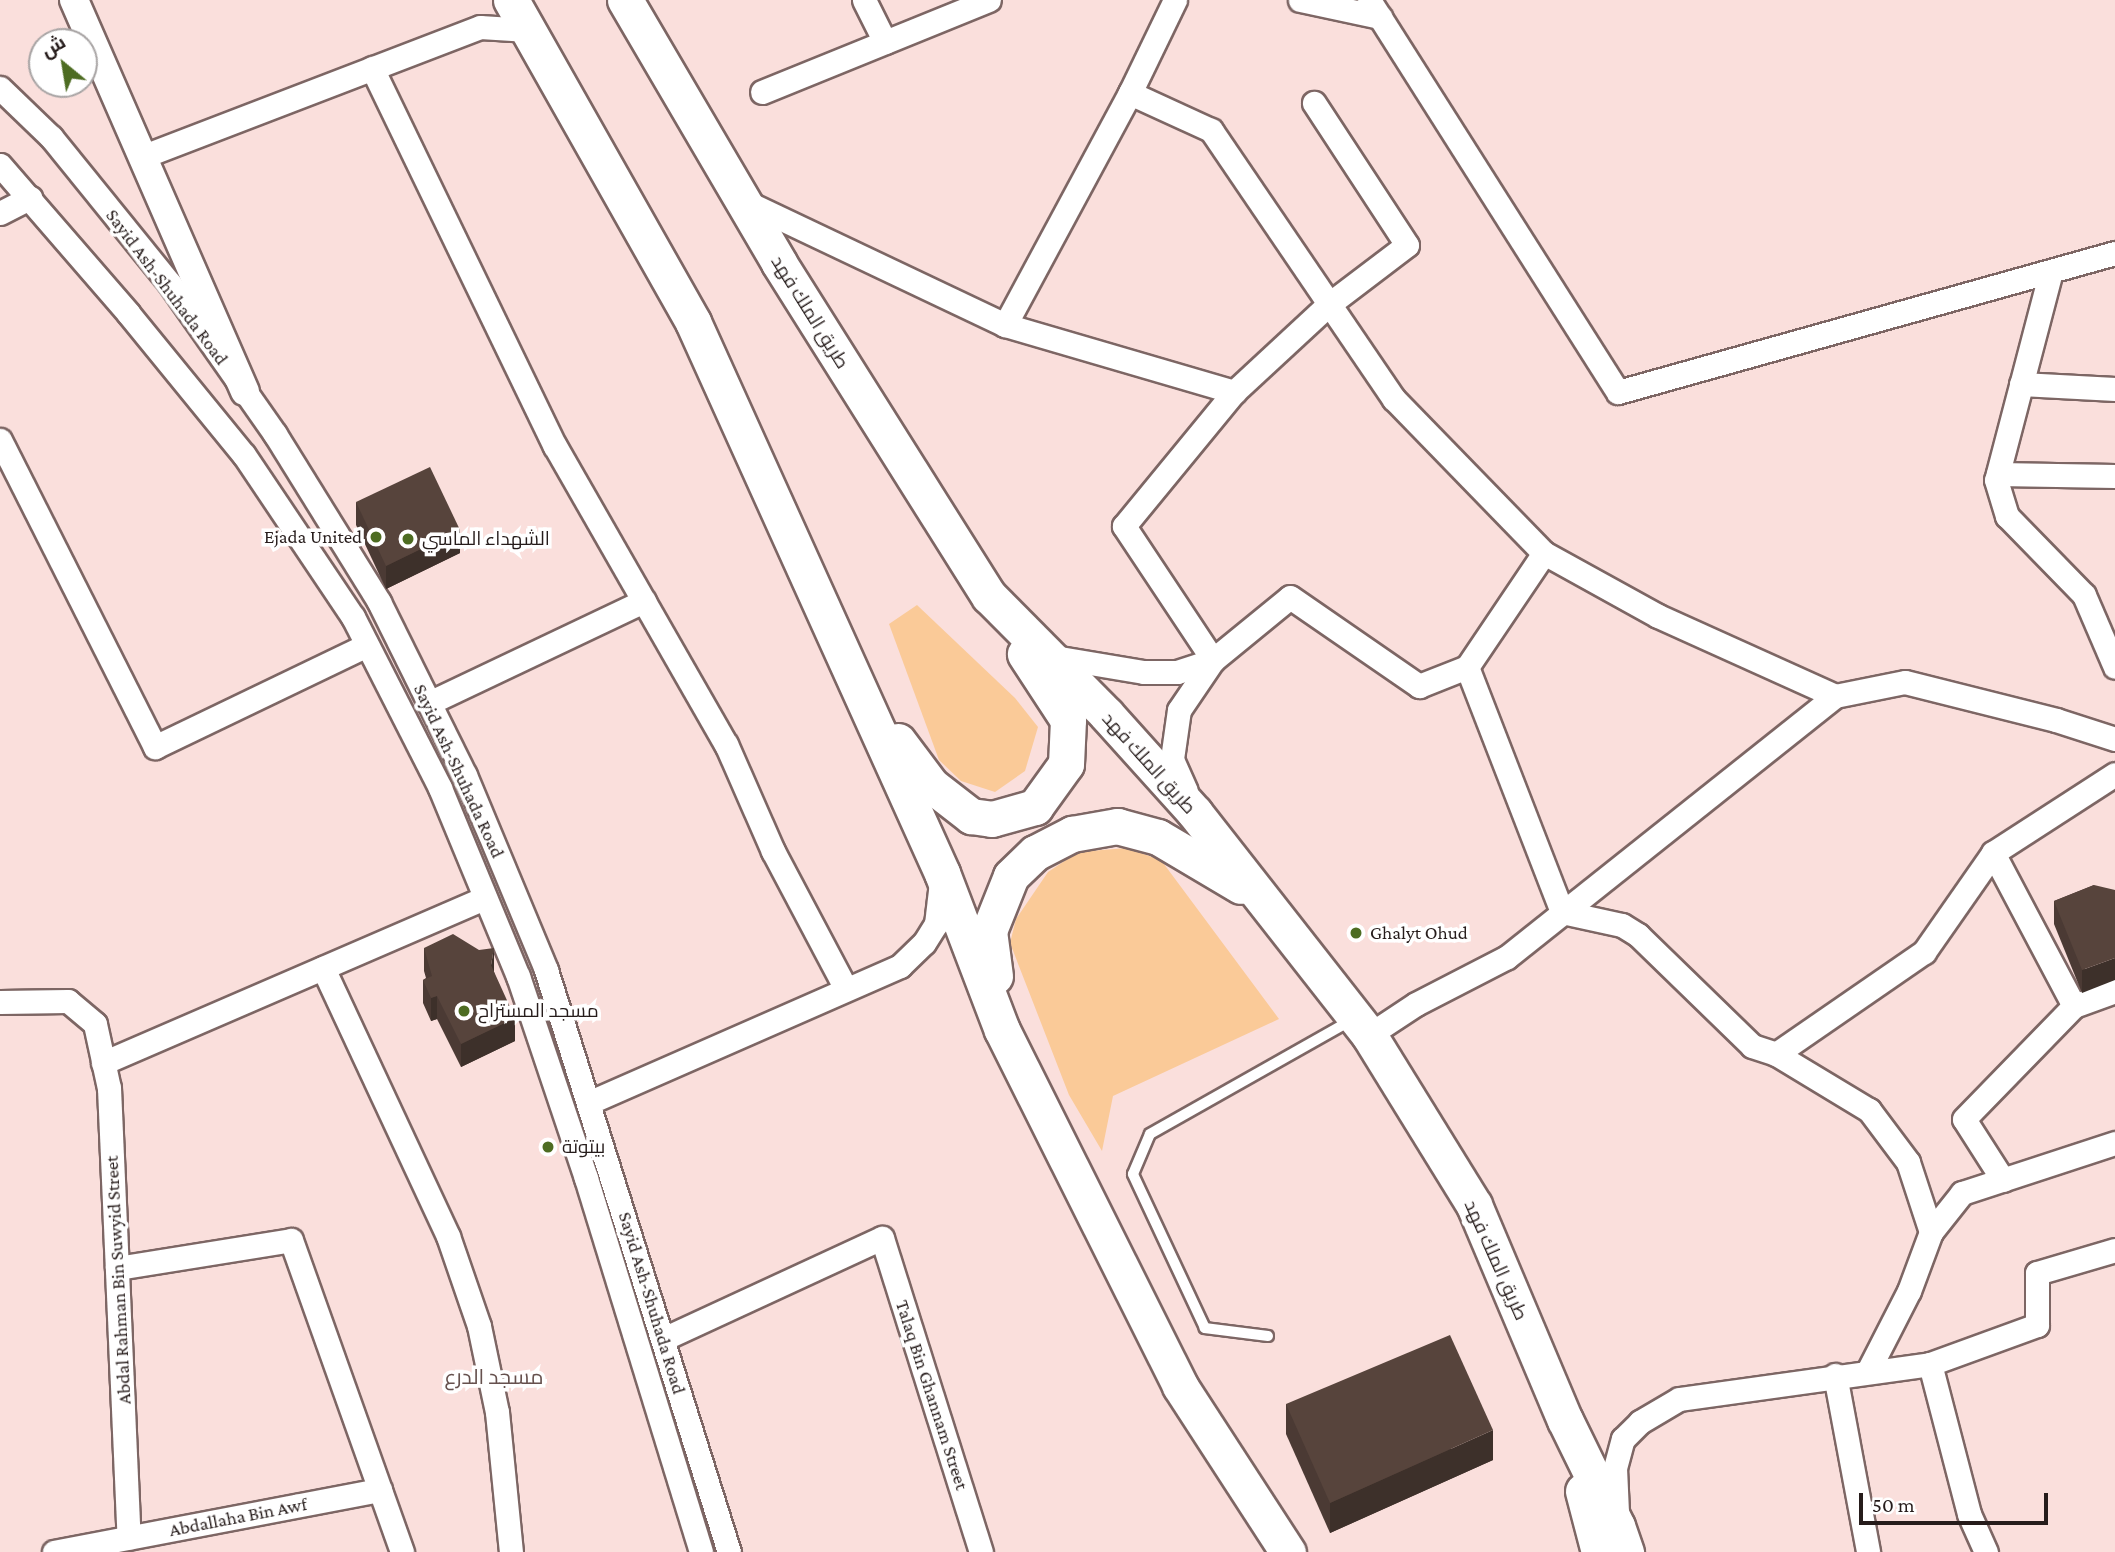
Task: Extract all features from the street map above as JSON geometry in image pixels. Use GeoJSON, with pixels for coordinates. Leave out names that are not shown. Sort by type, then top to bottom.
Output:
{"type":"FeatureCollection","features":[{"type":"Feature","properties":{"kind":"main road","name":"طريق الملك فهد"},"geometry":{"type":"LineString","coordinates":[[625,0],[741,200],[989,596],[1195,813],[1362,1026],[1474,1205],[1614,1543]]}},
{"type":"Feature","properties":{"kind":"main road"},"geometry":{"type":"LineString","coordinates":[[519,15],[693,322],[942,873],[1002,1030],[1180,1386],[1288,1552]]}},
{"type":"Feature","properties":{"kind":"main road"},"geometry":{"type":"LineString","coordinates":[[860,691],[931,785],[971,816],[992,819],[1035,807],[1066,764],[1068,720],[989,596]]}},
{"type":"Feature","properties":{"kind":"main road"},"geometry":{"type":"LineString","coordinates":[[1002,1030],[989,931],[1011,876],[1035,853],[1072,834],[1117,826],[1158,837],[1212,866],[1267,904]]}},
{"type":"Feature","properties":{"kind":"street"},"geometry":{"type":"LineString","coordinates":[[74,0],[245,391]]}},
{"type":"Feature","properties":{"kind":"street"},"geometry":{"type":"LineString","coordinates":[[864,0],[885,42]]}},
{"type":"Feature","properties":{"kind":"street"},"geometry":{"type":"LineString","coordinates":[[762,92],[885,42],[961,5],[989,0]]}},
{"type":"Feature","properties":{"kind":"street"},"geometry":{"type":"LineString","coordinates":[[1005,325],[1130,93],[1175,0]]}},
{"type":"Feature","properties":{"kind":"street"},"geometry":{"type":"LineString","coordinates":[[1300,0],[1374,9],[1618,392],[2115,253]]}},
{"type":"Feature","properties":{"kind":"street"},"geometry":{"type":"LineString","coordinates":[[144,156],[480,27],[519,15]]}},
{"type":"Feature","properties":{"kind":"street"},"geometry":{"type":"LineString","coordinates":[[372,68],[555,446],[726,744],[773,851],[846,989]]}},
{"type":"Feature","properties":{"kind":"street","name":"Sayid Ash-Shuhada Road"},"geometry":{"type":"LineString","coordinates":[[0,88],[59,148],[170,284],[245,391],[379,602],[465,775],[546,970],[729,1552]]}},
{"type":"Feature","properties":{"kind":"street"},"geometry":{"type":"LineString","coordinates":[[1130,93],[1212,130],[1394,399],[1544,553],[1658,616],[1835,696]]}},
{"type":"Feature","properties":{"kind":"street"},"geometry":{"type":"LineString","coordinates":[[1213,660],[1124,526],[1234,392],[1328,304],[1407,245],[1314,103]]}},
{"type":"Feature","properties":{"kind":"street","name":"Sayid Ash-Shuhada Road"},"geometry":{"type":"LineString","coordinates":[[0,165],[244,455],[353,617],[440,788],[518,976],[586,1178],[701,1552]]}},
{"type":"Feature","properties":{"kind":"street"},"geometry":{"type":"LineString","coordinates":[[0,213],[30,198]]}},
{"type":"Feature","properties":{"kind":"street"},"geometry":{"type":"LineString","coordinates":[[741,200],[1005,325],[1234,392]]}},
{"type":"Feature","properties":{"kind":"street"},"geometry":{"type":"LineString","coordinates":[[2051,271],[1996,480],[2007,516],[2084,595],[2115,667]]}},
{"type":"Feature","properties":{"kind":"street"},"geometry":{"type":"LineString","coordinates":[[2021,384],[2115,389]]}},
{"type":"Feature","properties":{"kind":"street"},"geometry":{"type":"LineString","coordinates":[[0,440],[155,747],[367,645]]}},
{"type":"Feature","properties":{"kind":"street"},"geometry":{"type":"LineString","coordinates":[[1997,474],[2115,476]]}},
{"type":"Feature","properties":{"kind":"street"},"geometry":{"type":"LineString","coordinates":[[1195,813],[1172,759],[1179,710],[1213,660],[1290,597],[1419,686],[1466,667],[1544,553]]}},
{"type":"Feature","properties":{"kind":"street"},"geometry":{"type":"LineString","coordinates":[[429,703],[644,601]]}},
{"type":"Feature","properties":{"kind":"street"},"geometry":{"type":"LineString","coordinates":[[1048,656],[1144,672],[1177,672],[1213,660]]}},
{"type":"Feature","properties":{"kind":"street"},"geometry":{"type":"LineString","coordinates":[[1466,667],[1562,912]]}},
{"type":"Feature","properties":{"kind":"street"},"geometry":{"type":"LineString","coordinates":[[1362,1026],[1416,1004],[1507,957],[1835,696],[1905,682],[2056,720],[2115,739]]}},
{"type":"Feature","properties":{"kind":"street"},"geometry":{"type":"LineString","coordinates":[[1776,1054],[1924,952],[1993,853],[2115,774]]}},
{"type":"Feature","properties":{"kind":"street"},"geometry":{"type":"LineString","coordinates":[[1993,853],[2074,1006]]}},
{"type":"Feature","properties":{"kind":"street"},"geometry":{"type":"LineString","coordinates":[[589,1103],[900,966],[924,943],[936,924],[942,873]]}},
{"type":"Feature","properties":{"kind":"street"},"geometry":{"type":"LineString","coordinates":[[103,1063],[485,898]]}},
{"type":"Feature","properties":{"kind":"street"},"geometry":{"type":"LineString","coordinates":[[1562,912],[1622,925],[1639,935],[1752,1046],[1776,1054],[1869,1110],[1908,1162],[1931,1232]]}},
{"type":"Feature","properties":{"kind":"street"},"geometry":{"type":"LineString","coordinates":[[323,968],[448,1236],[479,1326],[497,1412],[511,1552]]}},
{"type":"Feature","properties":{"kind":"street"},"geometry":{"type":"LineString","coordinates":[[2003,1180],[1964,1119],[2074,1006],[2115,991]]}},
{"type":"Feature","properties":{"kind":"street","name":"Abdal Rahman Bin Suwyid Street"},"geometry":{"type":"LineString","coordinates":[[0,1002],[68,1001],[95,1024],[108,1088],[130,1538]]}},
{"type":"Feature","properties":{"kind":"street"},"geometry":{"type":"LineString","coordinates":[[1868,1371],[1909,1291],[1931,1232],[1962,1194],[2115,1143]]}},
{"type":"Feature","properties":{"kind":"street","name":"Talaq Bin Ghannam Street"},"geometry":{"type":"LineString","coordinates":[[663,1339],[882,1238],[981,1552]]}},
{"type":"Feature","properties":{"kind":"street"},"geometry":{"type":"LineString","coordinates":[[117,1268],[291,1240],[402,1552]]}},
{"type":"Feature","properties":{"kind":"street"},"geometry":{"type":"LineString","coordinates":[[1614,1543],[1615,1468],[1623,1439],[1640,1422],[1679,1399],[1835,1375],[1930,1364],[2037,1325],[2037,1273],[2115,1250]]}},
{"type":"Feature","properties":{"kind":"street"},"geometry":{"type":"LineString","coordinates":[[1930,1364],[1969,1514],[1986,1552]]}},
{"type":"Feature","properties":{"kind":"street"},"geometry":{"type":"LineString","coordinates":[[1835,1375],[1868,1552]]}},
{"type":"Feature","properties":{"kind":"street","name":"Abdallaha Bin Awf"},"geometry":{"type":"LineString","coordinates":[[54,1552],[380,1490]]}},
{"type":"Feature","properties":{"kind":"lane"},"geometry":{"type":"LineString","coordinates":[[1268,1336],[1205,1328],[1133,1174],[1150,1134],[1362,1026]]}},
{"type":"Feature","properties":{"kind":"shaded area"},"geometry":{"type":"Polygon","coordinates":[[[917,605],[1015,698],[1038,727],[1025,771],[995,792],[961,781],[939,760],[889,624],[917,605]]]}},
{"type":"Feature","properties":{"kind":"shaded area"},"geometry":{"type":"Polygon","coordinates":[[[1126,848],[1161,860],[1279,1019],[1113,1096],[1102,1151],[1069,1095],[1010,943],[1016,919],[1048,872],[1078,852],[1126,848]]]}},
{"type":"Feature","properties":{"kind":"building","name":"الشهداء الماسي"},"geometry":{"type":"Polygon","coordinates":[[[430,467],[460,530],[386,566],[356,502],[430,467]]]}},
{"type":"Feature","properties":{"kind":"building"},"geometry":{"type":"Polygon","coordinates":[[[2094,885],[2115,890],[2115,958],[2082,970],[2054,901],[2094,885]]]}},
{"type":"Feature","properties":{"kind":"building","name":"مسجد المستراح"},"geometry":{"type":"Polygon","coordinates":[[[453,934],[479,950],[494,948],[491,965],[515,1018],[461,1044],[437,996],[431,998],[423,980],[432,976],[424,948],[453,934]]]}},
{"type":"Feature","properties":{"kind":"building"},"geometry":{"type":"Polygon","coordinates":[[[1450,1335],[1493,1430],[1330,1503],[1286,1404],[1450,1335]]]}},
{"type":"Feature","properties":{"kind":"place","name":"Ejada United"},"geometry":{"type":"Point","coordinates":[376,537]}},
{"type":"Feature","properties":{"kind":"place","name":"الشهداء الماسي"},"geometry":{"type":"Point","coordinates":[408,539]}},
{"type":"Feature","properties":{"kind":"place","name":"Ghalyt Ohud"},"geometry":{"type":"Point","coordinates":[1356,933]}},
{"type":"Feature","properties":{"kind":"place","name":"مسجد المستراح"},"geometry":{"type":"Point","coordinates":[464,1011]}},
{"type":"Feature","properties":{"kind":"place","name":"بيتوتة"},"geometry":{"type":"Point","coordinates":[548,1147]}},
{"type":"Feature","properties":{"kind":"district","name":"مسجد الدرع"},"geometry":{"type":"Point","coordinates":[494,1377]}}]}
